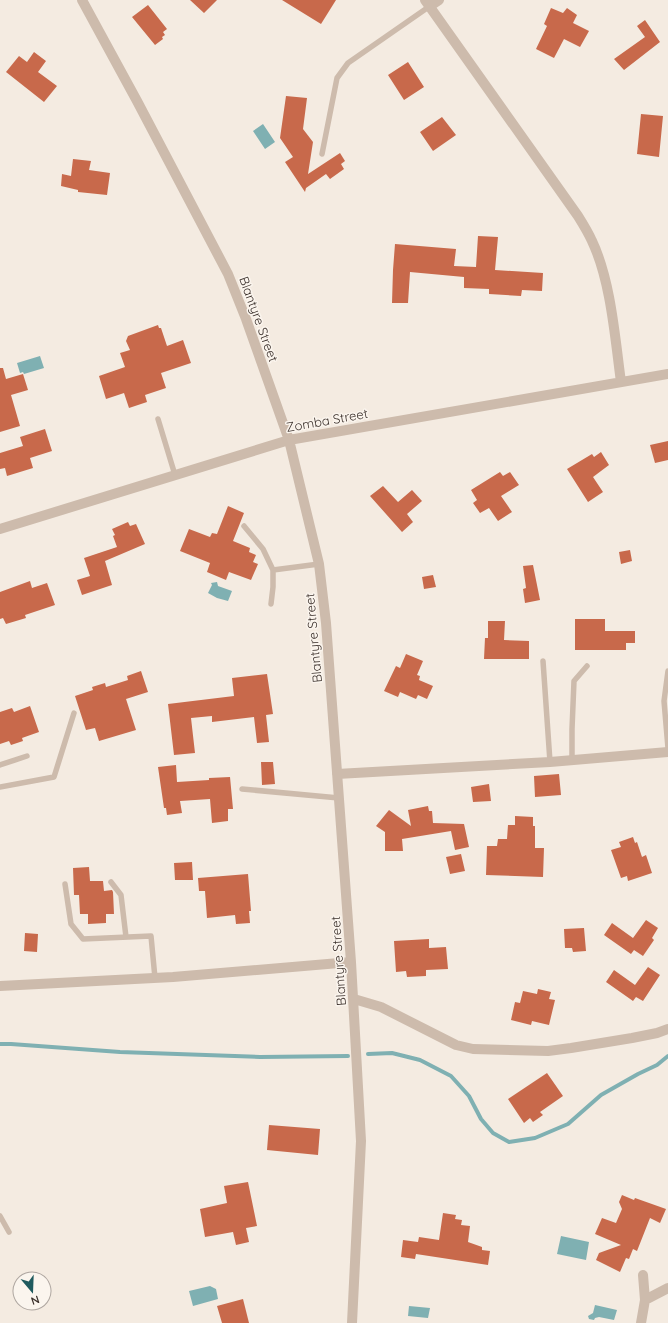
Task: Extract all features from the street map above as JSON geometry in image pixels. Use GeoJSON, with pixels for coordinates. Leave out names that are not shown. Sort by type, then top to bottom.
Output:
{"type":"FeatureCollection","features":[{"type":"Feature","properties":{"kind":"street","name":"Blantyre Street"},"geometry":{"type":"LineString","coordinates":[[82,0],[228,274],[289,440],[318,564],[324,598],[339,798],[354,999],[361,1140],[352,1323]]}},
{"type":"Feature","properties":{"kind":"street"},"geometry":{"type":"LineString","coordinates":[[439,0],[427,3],[578,216],[592,241],[610,301],[621,382]]}},
{"type":"Feature","properties":{"kind":"street","name":"Zomba Street"},"geometry":{"type":"LineString","coordinates":[[0,529],[289,440],[668,374]]}},
{"type":"Feature","properties":{"kind":"street"},"geometry":{"type":"LineString","coordinates":[[337,774],[550,762],[668,752]]}},
{"type":"Feature","properties":{"kind":"street"},"geometry":{"type":"LineString","coordinates":[[0,986],[154,978],[351,962]]}},
{"type":"Feature","properties":{"kind":"street"},"geometry":{"type":"LineString","coordinates":[[354,999],[381,1007],[456,1045],[473,1048],[548,1051],[632,1038],[657,1033],[668,1029]]}},
{"type":"Feature","properties":{"kind":"street"},"geometry":{"type":"LineString","coordinates":[[641,1323],[645,1300],[643,1275]]}},
{"type":"Feature","properties":{"kind":"street"},"geometry":{"type":"LineString","coordinates":[[645,1300],[668,1288]]}},
{"type":"Feature","properties":{"kind":"lane"},"geometry":{"type":"LineString","coordinates":[[322,154],[336,78],[348,63],[427,3]]}},
{"type":"Feature","properties":{"kind":"lane"},"geometry":{"type":"LineString","coordinates":[[158,419],[175,475]]}},
{"type":"Feature","properties":{"kind":"lane"},"geometry":{"type":"LineString","coordinates":[[244,526],[263,549],[273,570],[274,587],[271,604]]}},
{"type":"Feature","properties":{"kind":"lane"},"geometry":{"type":"LineString","coordinates":[[273,570],[318,564]]}},
{"type":"Feature","properties":{"kind":"lane"},"geometry":{"type":"LineString","coordinates":[[543,661],[550,762]]}},
{"type":"Feature","properties":{"kind":"lane"},"geometry":{"type":"LineString","coordinates":[[572,760],[574,681],[587,666]]}},
{"type":"Feature","properties":{"kind":"lane"},"geometry":{"type":"LineString","coordinates":[[668,671],[664,701],[668,748]]}},
{"type":"Feature","properties":{"kind":"lane"},"geometry":{"type":"LineString","coordinates":[[0,787],[54,777],[74,713]]}},
{"type":"Feature","properties":{"kind":"lane"},"geometry":{"type":"LineString","coordinates":[[0,765],[27,756]]}},
{"type":"Feature","properties":{"kind":"lane"},"geometry":{"type":"LineString","coordinates":[[242,789],[339,798]]}},
{"type":"Feature","properties":{"kind":"lane"},"geometry":{"type":"LineString","coordinates":[[111,882],[121,895],[126,937]]}},
{"type":"Feature","properties":{"kind":"lane"},"geometry":{"type":"LineString","coordinates":[[65,884],[71,924],[83,939],[151,936],[154,978]]}},
{"type":"Feature","properties":{"kind":"lane"},"geometry":{"type":"LineString","coordinates":[[0,1216],[9,1232]]}},
{"type":"Feature","properties":{"kind":"water"},"geometry":{"type":"Polygon","coordinates":[[[263,124],[275,142],[265,149],[253,131],[263,124]]]}},
{"type":"Feature","properties":{"kind":"water"},"geometry":{"type":"Polygon","coordinates":[[[40,356],[44,368],[24,374],[23,372],[20,373],[17,363],[40,356]]]}},
{"type":"Feature","properties":{"kind":"water"},"geometry":{"type":"Polygon","coordinates":[[[217,582],[218,586],[232,591],[228,601],[217,598],[208,593],[212,585],[211,583],[217,582]]]}},
{"type":"Feature","properties":{"kind":"water"},"geometry":{"type":"Polygon","coordinates":[[[561,1236],[589,1242],[586,1260],[557,1254],[561,1236]]]}},
{"type":"Feature","properties":{"kind":"water"},"geometry":{"type":"Polygon","coordinates":[[[210,1286],[216,1289],[218,1299],[193,1306],[189,1291],[210,1286]]]}},
{"type":"Feature","properties":{"kind":"water"},"geometry":{"type":"Polygon","coordinates":[[[595,1305],[617,1310],[614,1320],[599,1317],[595,1318],[594,1320],[589,1319],[588,1316],[593,1313],[595,1305]]]}},
{"type":"Feature","properties":{"kind":"water"},"geometry":{"type":"Polygon","coordinates":[[[409,1306],[430,1308],[428,1318],[408,1316],[409,1306]]]}},
{"type":"Feature","properties":{"kind":"building"},"geometry":{"type":"Polygon","coordinates":[[[190,0],[217,0],[204,13],[190,0]]]}},
{"type":"Feature","properties":{"kind":"building"},"geometry":{"type":"Polygon","coordinates":[[[282,0],[336,0],[321,24],[282,0]]]}},
{"type":"Feature","properties":{"kind":"building"},"geometry":{"type":"Polygon","coordinates":[[[148,5],[167,29],[163,32],[165,35],[162,37],[163,39],[155,45],[132,17],[148,5]]]}},
{"type":"Feature","properties":{"kind":"building"},"geometry":{"type":"Polygon","coordinates":[[[551,8],[563,13],[567,8],[577,15],[573,23],[589,31],[580,47],[564,39],[554,58],[536,49],[547,26],[544,24],[551,8]]]}},
{"type":"Feature","properties":{"kind":"building"},"geometry":{"type":"Polygon","coordinates":[[[645,20],[660,42],[624,70],[614,59],[645,37],[637,26],[645,20]]]}},
{"type":"Feature","properties":{"kind":"building"},"geometry":{"type":"Polygon","coordinates":[[[34,52],[46,61],[38,72],[57,86],[44,102],[6,72],[19,56],[27,62],[34,52]]]}},
{"type":"Feature","properties":{"kind":"building"},"geometry":{"type":"Polygon","coordinates":[[[408,62],[424,87],[404,100],[388,75],[408,62]]]}},
{"type":"Feature","properties":{"kind":"building"},"geometry":{"type":"Polygon","coordinates":[[[286,96],[307,98],[303,129],[313,142],[308,174],[340,153],[345,161],[341,164],[344,169],[330,179],[326,174],[306,188],[305,192],[285,162],[293,157],[280,138],[286,96]]]}},
{"type":"Feature","properties":{"kind":"building"},"geometry":{"type":"Polygon","coordinates":[[[641,114],[663,116],[659,157],[637,154],[641,114]]]}},
{"type":"Feature","properties":{"kind":"building"},"geometry":{"type":"Polygon","coordinates":[[[442,117],[456,135],[433,151],[420,132],[442,117]]]}},
{"type":"Feature","properties":{"kind":"building"},"geometry":{"type":"Polygon","coordinates":[[[73,159],[91,161],[89,170],[110,173],[107,195],[78,192],[78,190],[61,186],[62,174],[71,176],[73,159]]]}},
{"type":"Feature","properties":{"kind":"building"},"geometry":{"type":"Polygon","coordinates":[[[478,236],[498,237],[495,270],[543,273],[542,291],[522,290],[521,296],[489,294],[489,289],[464,288],[464,277],[410,272],[408,303],[392,303],[395,244],[456,249],[454,266],[476,267],[478,236]]]}},
{"type":"Feature","properties":{"kind":"building"},"geometry":{"type":"Polygon","coordinates":[[[158,325],[159,328],[161,328],[167,346],[183,340],[191,363],[161,373],[166,388],[145,395],[147,402],[129,408],[124,393],[106,399],[99,376],[125,367],[120,353],[130,350],[126,341],[128,336],[158,325]]]}},
{"type":"Feature","properties":{"kind":"building"},"geometry":{"type":"Polygon","coordinates":[[[0,368],[3,368],[6,379],[23,374],[28,390],[11,395],[20,426],[0,432],[0,368]]]}},
{"type":"Feature","properties":{"kind":"building"},"geometry":{"type":"Polygon","coordinates":[[[45,429],[52,451],[30,458],[33,468],[7,476],[5,468],[0,469],[0,453],[23,446],[20,437],[45,429]]]}},
{"type":"Feature","properties":{"kind":"building"},"geometry":{"type":"Polygon","coordinates":[[[668,441],[668,460],[655,463],[650,445],[668,441]]]}},
{"type":"Feature","properties":{"kind":"building"},"geometry":{"type":"Polygon","coordinates":[[[601,452],[609,465],[593,477],[603,492],[588,502],[567,469],[592,454],[594,457],[601,452]]]}},
{"type":"Feature","properties":{"kind":"building"},"geometry":{"type":"Polygon","coordinates":[[[500,472],[503,476],[510,472],[519,485],[501,496],[512,512],[498,521],[489,508],[480,513],[473,503],[477,500],[471,490],[500,472]]]}},
{"type":"Feature","properties":{"kind":"building"},"geometry":{"type":"Polygon","coordinates":[[[383,486],[398,502],[412,490],[422,501],[407,514],[413,522],[402,532],[370,496],[383,486]]]}},
{"type":"Feature","properties":{"kind":"building"},"geometry":{"type":"Polygon","coordinates":[[[228,506],[244,513],[233,541],[250,548],[249,552],[256,555],[253,562],[258,564],[251,580],[229,572],[226,580],[207,572],[210,563],[180,551],[189,529],[210,537],[212,533],[217,534],[228,506]]]}},
{"type":"Feature","properties":{"kind":"building"},"geometry":{"type":"Polygon","coordinates":[[[128,522],[130,526],[136,524],[145,544],[105,561],[112,585],[82,595],[77,580],[90,576],[84,558],[117,547],[113,536],[115,535],[112,529],[128,522]]]}},
{"type":"Feature","properties":{"kind":"building"},"geometry":{"type":"Polygon","coordinates":[[[630,550],[632,561],[621,564],[619,552],[630,550]]]}},
{"type":"Feature","properties":{"kind":"building"},"geometry":{"type":"Polygon","coordinates":[[[533,565],[540,600],[525,603],[523,589],[526,588],[523,566],[533,565]]]}},
{"type":"Feature","properties":{"kind":"building"},"geometry":{"type":"Polygon","coordinates":[[[433,575],[436,587],[424,589],[422,577],[433,575]]]}},
{"type":"Feature","properties":{"kind":"building"},"geometry":{"type":"Polygon","coordinates":[[[30,581],[32,588],[47,583],[55,605],[25,615],[26,618],[6,624],[3,618],[0,619],[0,592],[30,581]]]}},
{"type":"Feature","properties":{"kind":"building"},"geometry":{"type":"Polygon","coordinates":[[[575,619],[605,619],[605,631],[635,631],[635,643],[626,643],[626,650],[575,650],[575,619]]]}},
{"type":"Feature","properties":{"kind":"building"},"geometry":{"type":"Polygon","coordinates":[[[488,621],[505,621],[504,640],[529,641],[529,659],[484,659],[485,638],[488,638],[488,621]]]}},
{"type":"Feature","properties":{"kind":"building"},"geometry":{"type":"Polygon","coordinates":[[[406,654],[423,661],[417,675],[420,676],[419,680],[433,686],[427,699],[418,695],[416,699],[400,692],[398,697],[384,691],[396,666],[400,668],[406,654]]]}},
{"type":"Feature","properties":{"kind":"building"},"geometry":{"type":"Polygon","coordinates":[[[141,671],[148,692],[126,699],[136,730],[99,741],[95,728],[86,730],[75,696],[93,690],[92,687],[105,683],[106,687],[128,680],[127,676],[141,671]]]}},
{"type":"Feature","properties":{"kind":"building"},"geometry":{"type":"Polygon","coordinates":[[[267,674],[273,714],[266,715],[269,742],[257,743],[254,717],[212,722],[212,716],[191,718],[195,753],[174,755],[168,704],[234,696],[232,678],[267,674]]]}},
{"type":"Feature","properties":{"kind":"building"},"geometry":{"type":"Polygon","coordinates":[[[30,706],[39,732],[22,738],[23,741],[11,745],[9,741],[0,744],[0,712],[12,708],[14,712],[30,706]]]}},
{"type":"Feature","properties":{"kind":"building"},"geometry":{"type":"Polygon","coordinates":[[[261,762],[273,762],[275,784],[262,785],[261,762]]]}},
{"type":"Feature","properties":{"kind":"building"},"geometry":{"type":"Polygon","coordinates":[[[176,765],[177,782],[230,777],[233,809],[228,809],[228,821],[212,823],[210,799],[180,801],[182,813],[167,815],[166,808],[164,808],[158,767],[176,765]]]}},
{"type":"Feature","properties":{"kind":"building"},"geometry":{"type":"Polygon","coordinates":[[[559,774],[561,795],[535,797],[534,776],[559,774]]]}},
{"type":"Feature","properties":{"kind":"building"},"geometry":{"type":"Polygon","coordinates":[[[489,784],[491,801],[473,802],[471,787],[489,784]]]}},
{"type":"Feature","properties":{"kind":"building"},"geometry":{"type":"Polygon","coordinates":[[[428,806],[429,811],[432,811],[433,823],[464,824],[469,847],[455,850],[451,831],[402,839],[403,851],[385,851],[385,832],[376,826],[389,810],[411,826],[408,810],[428,806]]]}},
{"type":"Feature","properties":{"kind":"building"},"geometry":{"type":"Polygon","coordinates":[[[515,816],[533,817],[533,826],[535,826],[535,848],[544,848],[543,877],[486,875],[487,846],[497,846],[498,839],[507,839],[508,825],[515,825],[515,816]]]}},
{"type":"Feature","properties":{"kind":"building"},"geometry":{"type":"Polygon","coordinates":[[[633,837],[635,843],[637,842],[642,857],[646,855],[652,873],[628,881],[627,876],[621,878],[611,850],[621,847],[619,842],[633,837]]]}},
{"type":"Feature","properties":{"kind":"building"},"geometry":{"type":"Polygon","coordinates":[[[461,854],[465,871],[450,874],[446,857],[461,854]]]}},
{"type":"Feature","properties":{"kind":"building"},"geometry":{"type":"Polygon","coordinates":[[[192,862],[193,880],[175,880],[174,863],[192,862]]]}},
{"type":"Feature","properties":{"kind":"building"},"geometry":{"type":"Polygon","coordinates":[[[89,867],[90,881],[103,881],[104,891],[112,890],[113,892],[114,914],[106,914],[106,923],[88,924],[88,914],[80,914],[79,895],[74,895],[73,868],[89,867]]]}},
{"type":"Feature","properties":{"kind":"building"},"geometry":{"type":"Polygon","coordinates":[[[248,874],[251,911],[249,911],[250,923],[236,924],[235,915],[207,918],[205,891],[199,891],[198,878],[248,874]]]}},
{"type":"Feature","properties":{"kind":"building"},"geometry":{"type":"Polygon","coordinates":[[[646,920],[658,928],[652,938],[654,940],[643,956],[634,950],[631,954],[604,935],[612,923],[633,938],[646,920]]]}},
{"type":"Feature","properties":{"kind":"building"},"geometry":{"type":"Polygon","coordinates":[[[584,928],[586,951],[573,952],[572,948],[565,948],[564,929],[584,928]]]}},
{"type":"Feature","properties":{"kind":"building"},"geometry":{"type":"Polygon","coordinates":[[[25,933],[38,934],[37,952],[24,951],[25,933]]]}},
{"type":"Feature","properties":{"kind":"building"},"geometry":{"type":"Polygon","coordinates":[[[429,939],[429,948],[446,947],[448,969],[426,970],[426,976],[407,977],[406,971],[396,972],[394,941],[429,939]]]}},
{"type":"Feature","properties":{"kind":"building"},"geometry":{"type":"Polygon","coordinates":[[[648,967],[660,975],[643,1001],[636,997],[633,1001],[606,982],[614,970],[635,985],[648,967]]]}},
{"type":"Feature","properties":{"kind":"building"},"geometry":{"type":"Polygon","coordinates":[[[538,989],[551,992],[549,999],[555,1000],[549,1025],[532,1021],[531,1025],[511,1020],[515,1002],[520,1003],[523,991],[537,994],[538,989]]]}},
{"type":"Feature","properties":{"kind":"building"},"geometry":{"type":"Polygon","coordinates":[[[547,1073],[563,1096],[540,1112],[543,1115],[533,1122],[530,1118],[524,1123],[508,1099],[547,1073]]]}},
{"type":"Feature","properties":{"kind":"building"},"geometry":{"type":"Polygon","coordinates":[[[269,1125],[320,1129],[318,1155],[267,1150],[269,1125]]]}},
{"type":"Feature","properties":{"kind":"building"},"geometry":{"type":"Polygon","coordinates":[[[248,1182],[257,1226],[246,1228],[249,1242],[236,1245],[233,1232],[205,1237],[200,1209],[227,1203],[224,1186],[248,1182]]]}},
{"type":"Feature","properties":{"kind":"building"},"geometry":{"type":"Polygon","coordinates":[[[622,1195],[666,1209],[660,1223],[650,1218],[637,1251],[633,1249],[629,1259],[626,1258],[620,1272],[596,1260],[599,1253],[621,1245],[595,1234],[602,1218],[616,1223],[622,1209],[619,1202],[622,1195]]]}},
{"type":"Feature","properties":{"kind":"building"},"geometry":{"type":"Polygon","coordinates":[[[443,1213],[456,1215],[455,1219],[462,1220],[461,1225],[470,1226],[468,1242],[482,1247],[482,1250],[490,1251],[488,1265],[416,1254],[415,1259],[401,1257],[403,1240],[418,1242],[419,1237],[439,1240],[443,1213]]]}},
{"type":"Feature","properties":{"kind":"building"},"geometry":{"type":"Polygon","coordinates":[[[243,1299],[249,1323],[222,1323],[217,1306],[243,1299]]]}},
{"type":"Feature","properties":{"kind":"waterway"},"geometry":{"type":"LineString","coordinates":[[0,1044],[120,1052],[260,1057],[348,1056]]}},
{"type":"Feature","properties":{"kind":"waterway"},"geometry":{"type":"LineString","coordinates":[[368,1054],[392,1053],[420,1060],[451,1076],[469,1096],[481,1119],[493,1133],[509,1142],[535,1138],[568,1124],[601,1095],[657,1065],[668,1056]]}}]}
